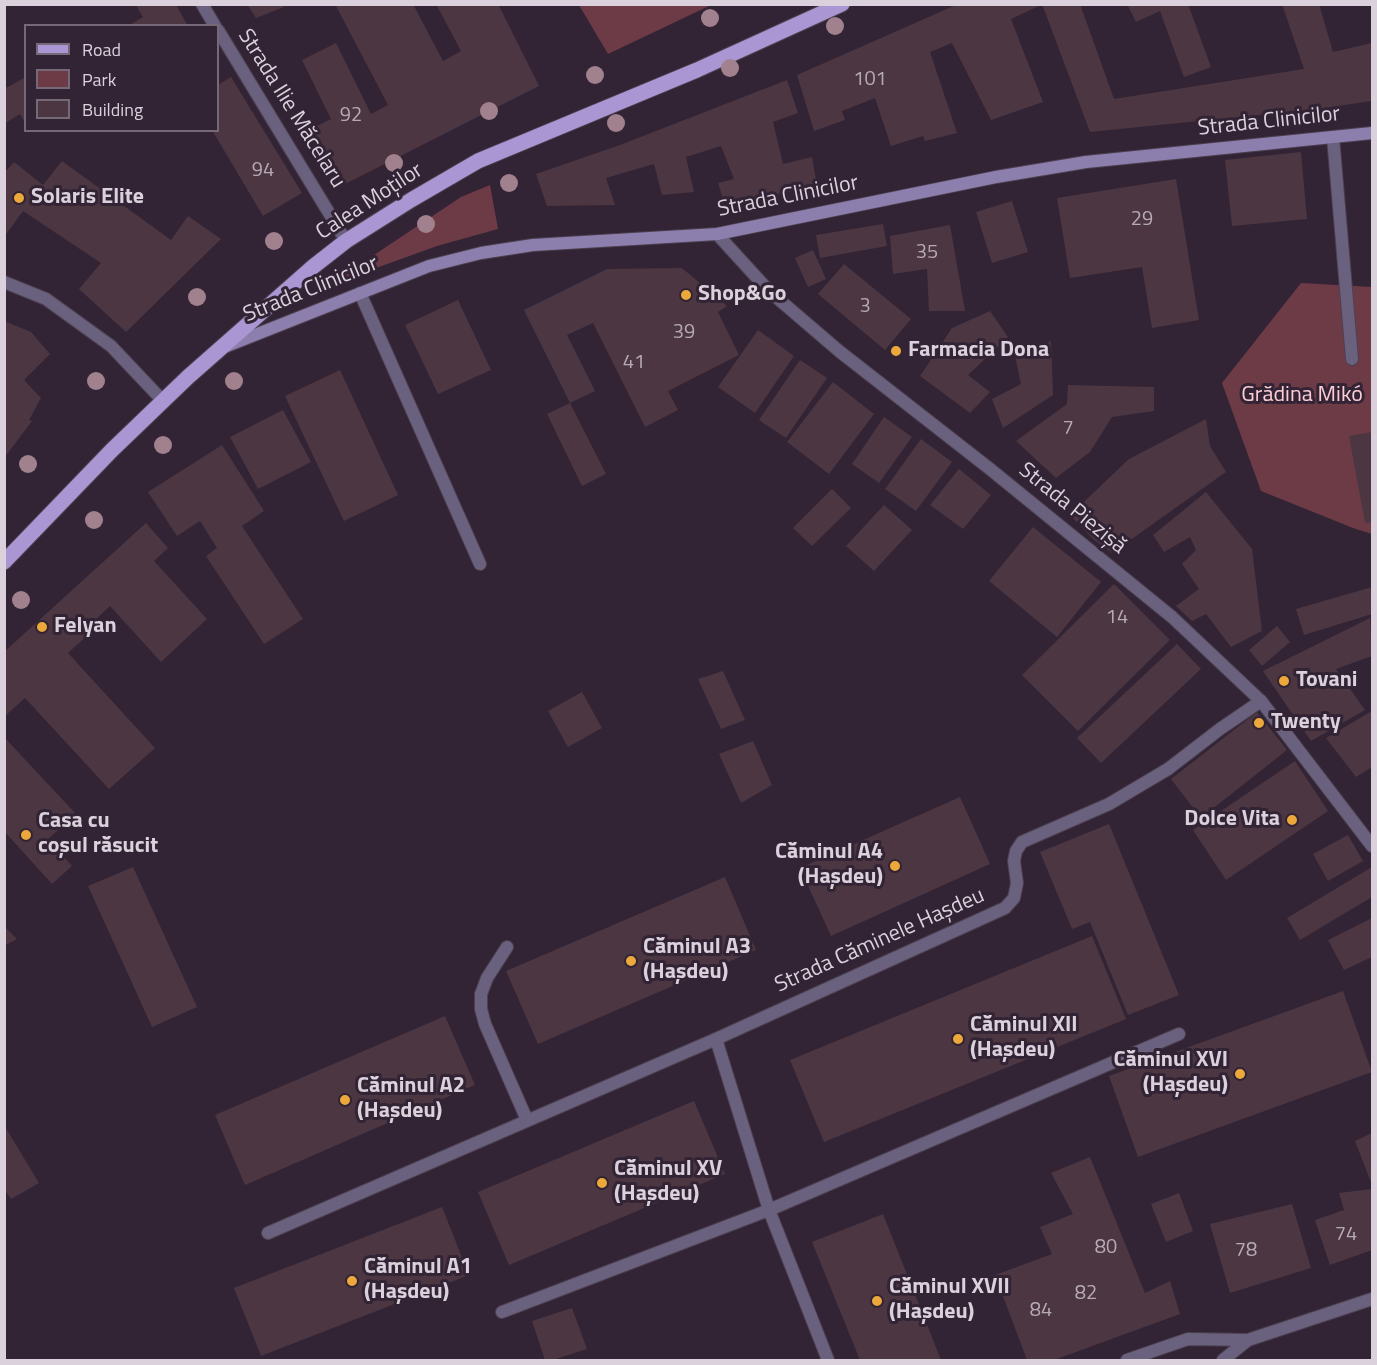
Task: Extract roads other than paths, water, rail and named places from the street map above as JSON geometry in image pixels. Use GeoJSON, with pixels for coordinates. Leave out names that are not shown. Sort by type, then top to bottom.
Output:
{"type":"FeatureCollection","features":[{"type":"Feature","properties":{"kind":"main road","name":"Calea Moților"},"geometry":{"type":"LineString","coordinates":[[4,562],[163,401],[314,266],[346,241],[477,161],[697,70],[842,4]]}},
{"type":"Feature","properties":{"kind":"main road","name":"Strada Clinicilor"},"geometry":{"type":"LineString","coordinates":[[224,347],[429,266],[481,253],[533,245],[717,234],[996,177],[1086,162],[1372,133]]}},
{"type":"Feature","properties":{"kind":"street","name":"Strada Ilie Măcelaru"},"geometry":{"type":"LineString","coordinates":[[202,4],[213,24]]}},
{"type":"Feature","properties":{"kind":"street","name":"Strada Ilie Măcelaru"},"geometry":{"type":"LineString","coordinates":[[219,32],[346,241]]}},
{"type":"Feature","properties":{"kind":"street"},"geometry":{"type":"LineString","coordinates":[[1333,137],[1352,359]]}},
{"type":"Feature","properties":{"kind":"street","name":"Strada Piezișă"},"geometry":{"type":"LineString","coordinates":[[717,234],[769,291],[830,344],[990,468],[1172,617],[1261,701],[1372,846]]}},
{"type":"Feature","properties":{"kind":"street"},"geometry":{"type":"LineString","coordinates":[[4,282],[46,299],[111,345],[163,401]]}},
{"type":"Feature","properties":{"kind":"street"},"geometry":{"type":"LineString","coordinates":[[360,293],[480,564]]}},
{"type":"Feature","properties":{"kind":"street","name":"Strada Căminele Hașdeu"},"geometry":{"type":"LineString","coordinates":[[268,1233],[716,1039],[1005,908],[1014,897],[1017,883],[1014,861],[1016,851],[1022,842],[1109,804],[1168,769],[1261,701]]}},
{"type":"Feature","properties":{"kind":"street"},"geometry":{"type":"LineString","coordinates":[[507,947],[487,978],[481,994],[481,1009],[485,1024],[527,1120]]}},
{"type":"Feature","properties":{"kind":"street"},"geometry":{"type":"LineString","coordinates":[[502,1312],[769,1210],[1179,1034]]}},
{"type":"Feature","properties":{"kind":"street"},"geometry":{"type":"LineString","coordinates":[[716,1039],[769,1210],[828,1360]]}},
{"type":"Feature","properties":{"kind":"street"},"geometry":{"type":"LineString","coordinates":[[1127,1360],[1188,1339],[1248,1340],[1372,1299]]}},
{"type":"Feature","properties":{"kind":"street"},"geometry":{"type":"LineString","coordinates":[[1223,1360],[1248,1340]]}},
{"type":"Feature","properties":{"kind":"place","name":"Solaris Elite"},"geometry":{"type":"Point","coordinates":[19,198]}},
{"type":"Feature","properties":{"kind":"place","name":"Shop&Go"},"geometry":{"type":"Point","coordinates":[686,295]}},
{"type":"Feature","properties":{"kind":"place","name":"Farmacia Dona"},"geometry":{"type":"Point","coordinates":[896,351]}},
{"type":"Feature","properties":{"kind":"place","name":"Felyan"},"geometry":{"type":"Point","coordinates":[42,627]}},
{"type":"Feature","properties":{"kind":"place","name":"Tovani"},"geometry":{"type":"Point","coordinates":[1284,681]}},
{"type":"Feature","properties":{"kind":"place","name":"Twenty"},"geometry":{"type":"Point","coordinates":[1259,723]}},
{"type":"Feature","properties":{"kind":"place","name":"Dolce Vita"},"geometry":{"type":"Point","coordinates":[1292,820]}},
{"type":"Feature","properties":{"kind":"place","name":"Casa cu coșul răsucit"},"geometry":{"type":"Point","coordinates":[26,835]}},
{"type":"Feature","properties":{"kind":"place","name":"Căminul A4 (Hașdeu)"},"geometry":{"type":"Point","coordinates":[895,866]}},
{"type":"Feature","properties":{"kind":"place","name":"Căminul A3 (Hașdeu)"},"geometry":{"type":"Point","coordinates":[631,961]}},
{"type":"Feature","properties":{"kind":"place","name":"Căminul XII (Hașdeu)"},"geometry":{"type":"Point","coordinates":[958,1039]}},
{"type":"Feature","properties":{"kind":"place","name":"Căminul XVI (Hașdeu)"},"geometry":{"type":"Point","coordinates":[1240,1074]}},
{"type":"Feature","properties":{"kind":"place","name":"Căminul A2 (Hașdeu)"},"geometry":{"type":"Point","coordinates":[345,1100]}},
{"type":"Feature","properties":{"kind":"place","name":"Căminul XV (Hașdeu)"},"geometry":{"type":"Point","coordinates":[602,1183]}},
{"type":"Feature","properties":{"kind":"place","name":"Căminul A1 (Hașdeu)"},"geometry":{"type":"Point","coordinates":[352,1281]}},
{"type":"Feature","properties":{"kind":"place","name":"Căminul XVII (Hașdeu)"},"geometry":{"type":"Point","coordinates":[877,1301]}},
{"type":"Feature","properties":{"kind":"park label","name":"Grădina Mikó"},"geometry":{"type":"Point","coordinates":[1302,396]}}]}
